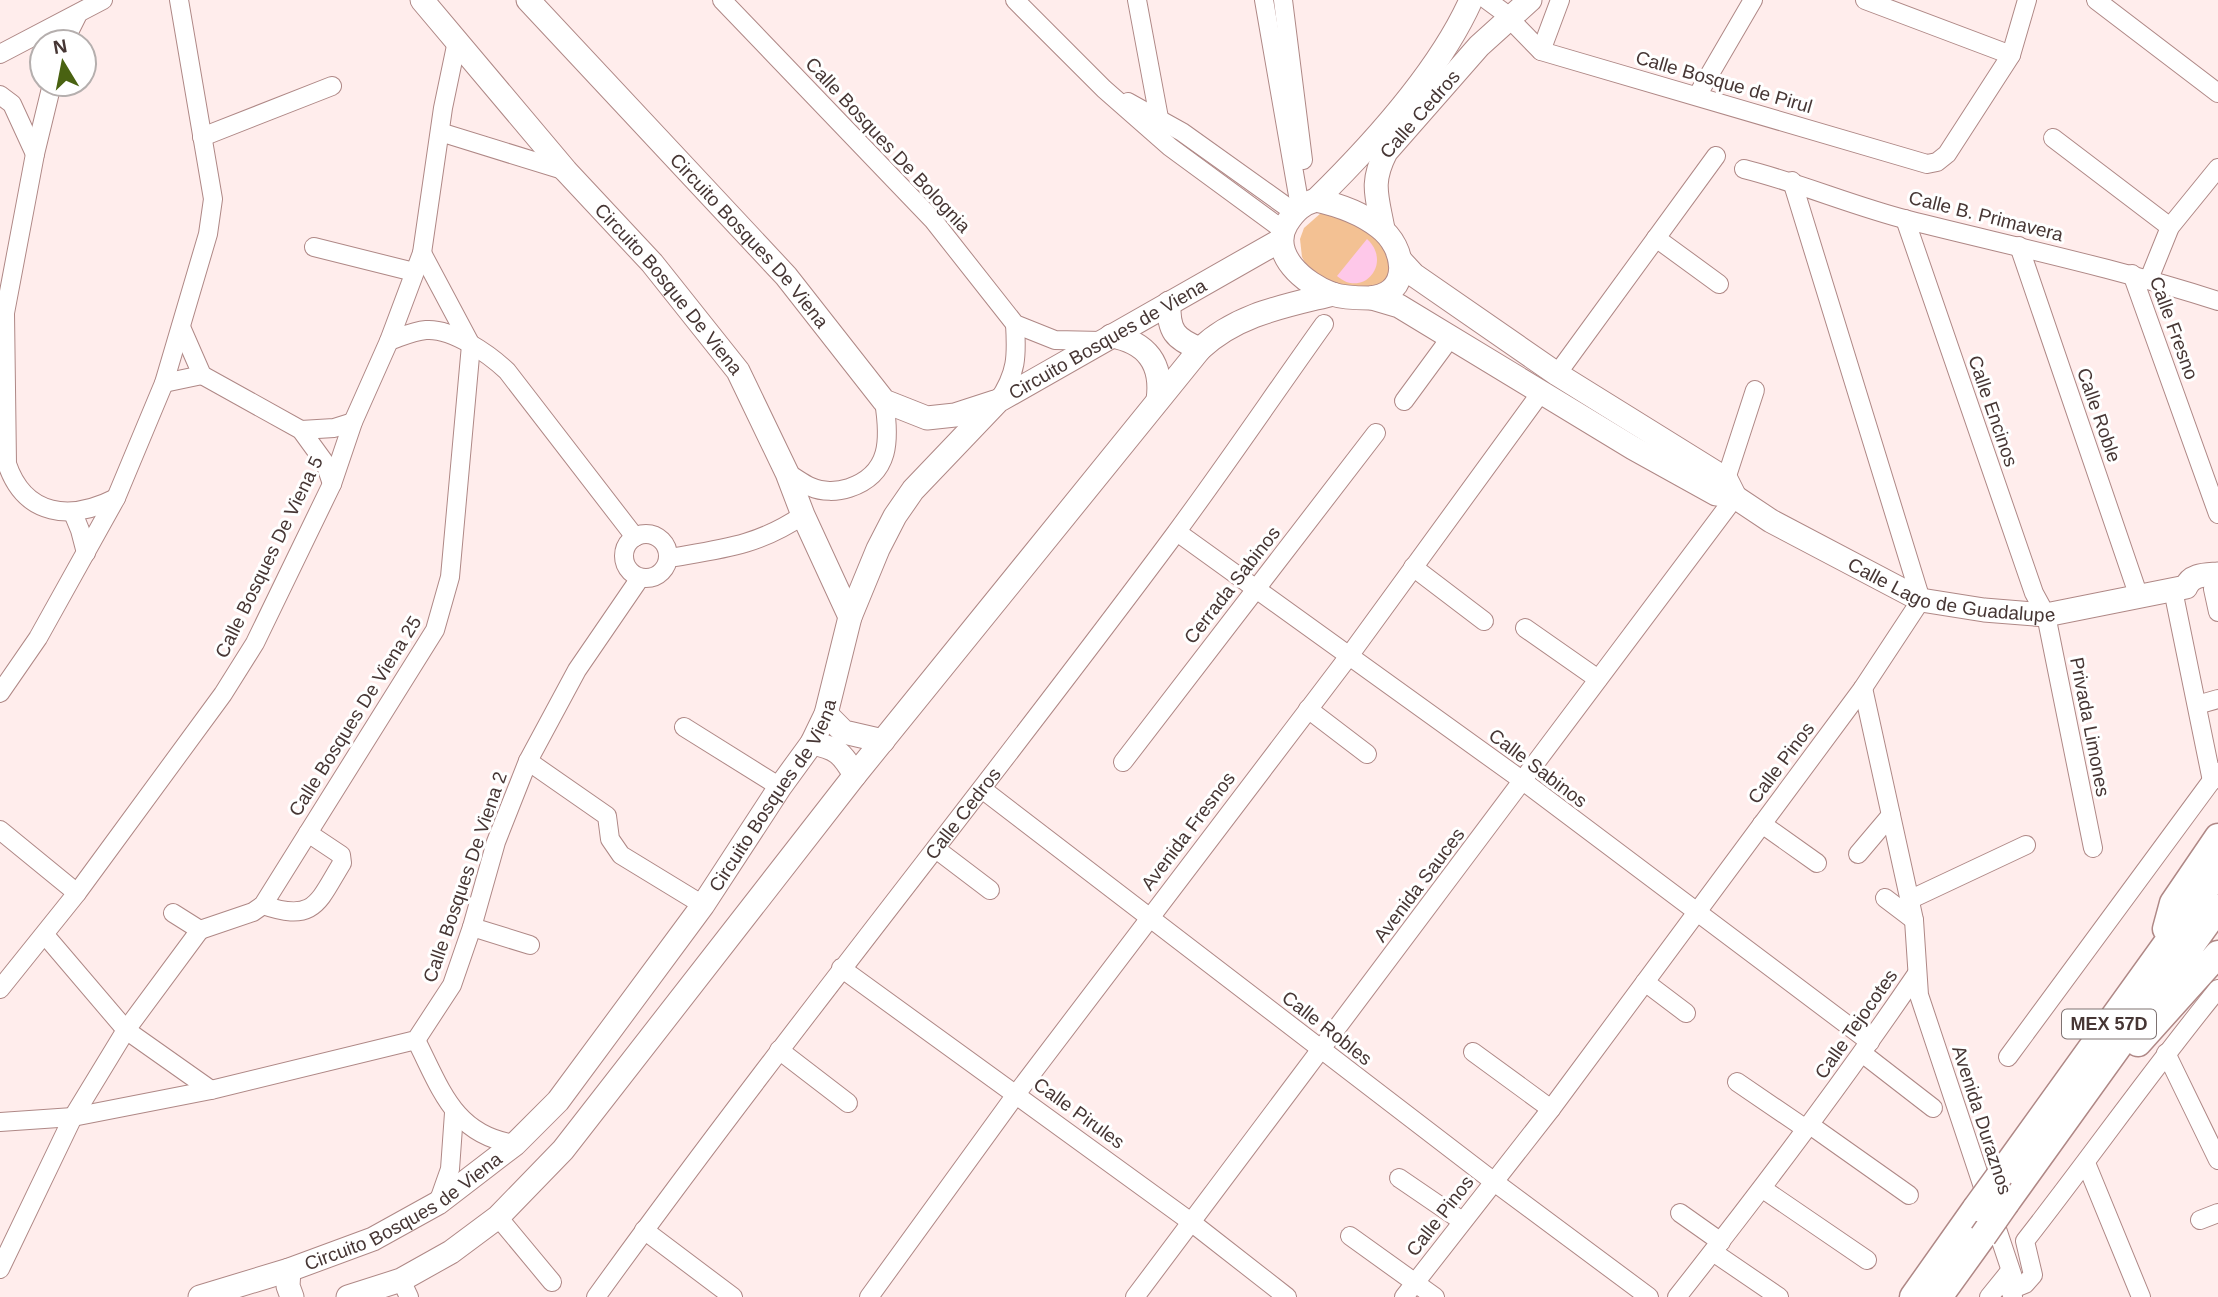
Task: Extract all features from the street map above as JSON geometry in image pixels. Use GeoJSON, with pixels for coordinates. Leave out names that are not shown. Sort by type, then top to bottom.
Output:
{"type":"FeatureCollection","features":[{"type":"Feature","properties":{"kind":"highway"},"geometry":{"type":"LineString","coordinates":[[2158,956],[2174,903],[2218,837]]}},
{"type":"Feature","properties":{"kind":"highway","name":"MEX 57D"},"geometry":{"type":"LineString","coordinates":[[1913,1297],[2218,872]]}},
{"type":"Feature","properties":{"kind":"highway","name":"MEX 57D"},"geometry":{"type":"LineString","coordinates":[[1939,1297],[2218,908]]}},
{"type":"Feature","properties":{"kind":"highway"},"geometry":{"type":"LineString","coordinates":[[2062,1123],[2218,954]]}},
{"type":"Feature","properties":{"kind":"main road","name":"Circuito Bosque De Viena"},"geometry":{"type":"LineString","coordinates":[[422,0],[566,171],[652,264],[738,372],[787,472],[803,515],[850,617]]}},
{"type":"Feature","properties":{"kind":"main road","name":"Circuito Bosques De Viena"},"geometry":{"type":"LineString","coordinates":[[528,0],[786,276],[884,401],[927,418],[955,415],[998,401]]}},
{"type":"Feature","properties":{"kind":"main road","name":"Circuito Bosques de Viena"},"geometry":{"type":"LineString","coordinates":[[200,1297],[279,1281],[373,1239],[438,1203],[515,1144],[558,1101],[704,905],[780,787],[812,743],[826,714],[850,617],[894,516],[914,489],[998,401],[1169,303],[1297,215],[1363,150],[1405,100],[1456,31],[1473,0]]}},
{"type":"Feature","properties":{"kind":"main road"},"geometry":{"type":"LineString","coordinates":[[1473,0],[1478,19],[1479,46]]}},
{"type":"Feature","properties":{"kind":"main road","name":"Calle Cedros"},"geometry":{"type":"LineString","coordinates":[[1383,229],[1376,189],[1376,171],[1386,152],[1479,46],[1530,0]]}},
{"type":"Feature","properties":{"kind":"main road"},"geometry":{"type":"LineString","coordinates":[[1456,31],[1479,46]]}},
{"type":"Feature","properties":{"kind":"main road"},"geometry":{"type":"LineString","coordinates":[[1342,205],[1383,229],[1400,260],[1401,276],[1395,288],[1384,296],[1352,298],[1333,295],[1300,276],[1288,262],[1297,215],[1342,205]]}},
{"type":"Feature","properties":{"kind":"main road","name":"Calle Lago de Guadalupe"},"geometry":{"type":"LineString","coordinates":[[1400,260],[1414,275],[1633,448],[1716,494],[1731,488],[1771,521],[1921,600],[1984,610],[2046,615],[2180,588],[2197,576],[2216,583]]}},
{"type":"Feature","properties":{"kind":"main road"},"geometry":{"type":"LineString","coordinates":[[348,1297],[405,1288],[498,1217],[563,1150],[855,775],[1200,349],[1222,330],[1246,318],[1333,295]]}},
{"type":"Feature","properties":{"kind":"main road","name":"Calle Lago de Guadalupe"},"geometry":{"type":"LineString","coordinates":[[1372,298],[1399,306],[1451,337],[1549,383]]}},
{"type":"Feature","properties":{"kind":"main road"},"geometry":{"type":"LineString","coordinates":[[1169,303],[1170,327],[1177,337],[1200,349]]}},
{"type":"Feature","properties":{"kind":"main road"},"geometry":{"type":"LineString","coordinates":[[1106,339],[1126,339],[1140,346],[1150,356],[1160,385],[1158,400]]}},
{"type":"Feature","properties":{"kind":"main road"},"geometry":{"type":"LineString","coordinates":[[826,714],[844,733],[883,741]]}},
{"type":"Feature","properties":{"kind":"main road"},"geometry":{"type":"LineString","coordinates":[[812,743],[837,750],[855,775]]}},
{"type":"Feature","properties":{"kind":"main road"},"geometry":{"type":"LineString","coordinates":[[279,1281],[288,1286],[292,1297]]}},
{"type":"Feature","properties":{"kind":"street"},"geometry":{"type":"LineString","coordinates":[[0,54],[103,0]]}},
{"type":"Feature","properties":{"kind":"street","name":"Calle Bosques De Bolognia"},"geometry":{"type":"LineString","coordinates":[[722,0],[933,220],[1016,324],[1055,340],[1106,339]]}},
{"type":"Feature","properties":{"kind":"street"},"geometry":{"type":"LineString","coordinates":[[1015,0],[1104,89],[1170,147],[1297,215]]}},
{"type":"Feature","properties":{"kind":"street"},"geometry":{"type":"LineString","coordinates":[[1137,0],[1159,118]]}},
{"type":"Feature","properties":{"kind":"street","name":"Calle Bosque de Pirul"},"geometry":{"type":"LineString","coordinates":[[1487,0],[1541,51],[1927,164],[1937,162],[1947,154],[2011,55]]}},
{"type":"Feature","properties":{"kind":"street"},"geometry":{"type":"LineString","coordinates":[[1541,51],[1560,0]]}},
{"type":"Feature","properties":{"kind":"street"},"geometry":{"type":"LineString","coordinates":[[1697,96],[1753,0]]}},
{"type":"Feature","properties":{"kind":"street"},"geometry":{"type":"LineString","coordinates":[[1865,0],[2011,55],[2027,0]]}},
{"type":"Feature","properties":{"kind":"street"},"geometry":{"type":"LineString","coordinates":[[2096,0],[2120,7],[2218,93]]}},
{"type":"Feature","properties":{"kind":"street"},"geometry":{"type":"LineString","coordinates":[[0,694],[38,638],[116,498],[164,383],[208,233],[213,199],[176,3]]}},
{"type":"Feature","properties":{"kind":"street"},"geometry":{"type":"LineString","coordinates":[[1274,4],[1297,215]]}},
{"type":"Feature","properties":{"kind":"street"},"geometry":{"type":"LineString","coordinates":[[71,28],[77,16]]}},
{"type":"Feature","properties":{"kind":"street","name":"Calle Bosques De Viena 5"},"geometry":{"type":"LineString","coordinates":[[0,989],[77,893],[223,694],[255,643],[332,484],[353,422],[389,341],[422,253],[457,41]]}},
{"type":"Feature","properties":{"kind":"street"},"geometry":{"type":"LineString","coordinates":[[202,137],[332,86]]}},
{"type":"Feature","properties":{"kind":"street"},"geometry":{"type":"LineString","coordinates":[[1104,89],[1182,132],[1297,215]]}},
{"type":"Feature","properties":{"kind":"street"},"geometry":{"type":"LineString","coordinates":[[0,95],[12,104],[35,154]]}},
{"type":"Feature","properties":{"kind":"street"},"geometry":{"type":"LineString","coordinates":[[49,98],[35,154],[5,313],[7,464],[13,482],[30,499],[51,510],[73,513],[97,508],[116,498]]}},
{"type":"Feature","properties":{"kind":"street"},"geometry":{"type":"LineString","coordinates":[[440,132],[566,171]]}},
{"type":"Feature","properties":{"kind":"street"},"geometry":{"type":"LineString","coordinates":[[1170,147],[1182,132]]}},
{"type":"Feature","properties":{"kind":"street"},"geometry":{"type":"LineString","coordinates":[[2053,138],[2170,226]]}},
{"type":"Feature","properties":{"kind":"street"},"geometry":{"type":"LineString","coordinates":[[1549,383],[1716,156]]}},
{"type":"Feature","properties":{"kind":"street"},"geometry":{"type":"LineString","coordinates":[[2140,277],[2170,226],[2218,168]]}},
{"type":"Feature","properties":{"kind":"street","name":"Calle B. Primavera"},"geometry":{"type":"LineString","coordinates":[[1744,169],[1792,181],[1905,219],[2140,277],[2218,301]]}},
{"type":"Feature","properties":{"kind":"street"},"geometry":{"type":"LineString","coordinates":[[1792,181],[1921,600]]}},
{"type":"Feature","properties":{"kind":"street","name":"Calle Encinos"},"geometry":{"type":"LineString","coordinates":[[1905,219],[2034,593],[2046,615]]}},
{"type":"Feature","properties":{"kind":"street"},"geometry":{"type":"LineString","coordinates":[[1656,238],[1719,284]]}},
{"type":"Feature","properties":{"kind":"street","name":"Calle Roble"},"geometry":{"type":"LineString","coordinates":[[2019,246],[2139,597]]}},
{"type":"Feature","properties":{"kind":"street"},"geometry":{"type":"LineString","coordinates":[[314,247],[414,272]]}},
{"type":"Feature","properties":{"kind":"street"},"geometry":{"type":"LineString","coordinates":[[422,253],[471,345]]}},
{"type":"Feature","properties":{"kind":"street","name":"Calle Fresno"},"geometry":{"type":"LineString","coordinates":[[2140,277],[2218,514]]}},
{"type":"Feature","properties":{"kind":"street"},"geometry":{"type":"LineString","coordinates":[[998,401],[1009,384],[1016,365],[1016,324]]}},
{"type":"Feature","properties":{"kind":"street","name":"Calle Cedros"},"geometry":{"type":"LineString","coordinates":[[596,1297],[841,968],[936,849],[1177,531],[1324,324]]}},
{"type":"Feature","properties":{"kind":"street"},"geometry":{"type":"LineString","coordinates":[[181,327],[202,375],[301,430],[325,463],[332,484]]}},
{"type":"Feature","properties":{"kind":"street"},"geometry":{"type":"LineString","coordinates":[[389,341],[427,330],[440,331],[493,358],[507,371],[635,537]]}},
{"type":"Feature","properties":{"kind":"street"},"geometry":{"type":"LineString","coordinates":[[1404,401],[1451,337]]}},
{"type":"Feature","properties":{"kind":"street","name":"Calle Bosques De Viena 25"},"geometry":{"type":"LineString","coordinates":[[263,905],[428,643],[440,617],[450,577],[471,345]]}},
{"type":"Feature","properties":{"kind":"street"},"geometry":{"type":"LineString","coordinates":[[164,383],[202,375]]}},
{"type":"Feature","properties":{"kind":"street","name":"Avenida Fresnos"},"geometry":{"type":"LineString","coordinates":[[869,1297],[1017,1093],[1349,656],[1549,383]]}},
{"type":"Feature","properties":{"kind":"street","name":"Avenida Sauces"},"geometry":{"type":"LineString","coordinates":[[1135,1297],[1523,781],[1598,679],[1731,488],[1755,390]]}},
{"type":"Feature","properties":{"kind":"street"},"geometry":{"type":"LineString","coordinates":[[787,472],[812,488],[838,492],[858,485],[874,473],[884,460],[889,430],[884,401]]}},
{"type":"Feature","properties":{"kind":"street"},"geometry":{"type":"LineString","coordinates":[[301,430],[334,428],[353,422]]}},
{"type":"Feature","properties":{"kind":"street","name":"Cerrada Sabinos"},"geometry":{"type":"LineString","coordinates":[[1123,762],[1376,433]]}},
{"type":"Feature","properties":{"kind":"street"},"geometry":{"type":"LineString","coordinates":[[73,513],[86,552]]}},
{"type":"Feature","properties":{"kind":"street"},"geometry":{"type":"LineString","coordinates":[[669,558],[742,545],[779,531],[803,515]]}},
{"type":"Feature","properties":{"kind":"street","name":"Calle Sabinos"},"geometry":{"type":"LineString","coordinates":[[1177,531],[1523,781],[1696,913],[1866,1048],[1933,1108]]}},
{"type":"Feature","properties":{"kind":"street"},"geometry":{"type":"LineString","coordinates":[[645,534],[654,535],[662,541],[668,549],[669,558],[666,568],[650,579],[640,578],[629,571],[624,559],[626,546],[635,537],[645,534]]}},
{"type":"Feature","properties":{"kind":"street"},"geometry":{"type":"LineString","coordinates":[[1413,567],[1484,621]]}},
{"type":"Feature","properties":{"kind":"street","name":"Calle Bosques De Viena 2"},"geometry":{"type":"LineString","coordinates":[[416,1040],[452,985],[472,928],[496,842],[528,761],[577,670],[640,578]]}},
{"type":"Feature","properties":{"kind":"street"},"geometry":{"type":"LineString","coordinates":[[2216,583],[2218,612]]}},
{"type":"Feature","properties":{"kind":"street"},"geometry":{"type":"LineString","coordinates":[[2008,1057],[2215,777],[2197,705],[2180,588]]}},
{"type":"Feature","properties":{"kind":"street","name":"Calle Pinos"},"geometry":{"type":"LineString","coordinates":[[1404,1297],[1551,1109],[1863,688],[1921,600]]}},
{"type":"Feature","properties":{"kind":"street","name":"Privada Limones"},"geometry":{"type":"LineString","coordinates":[[2046,615],[2092,848]]}},
{"type":"Feature","properties":{"kind":"street"},"geometry":{"type":"LineString","coordinates":[[1525,628],[1598,679]]}},
{"type":"Feature","properties":{"kind":"street","name":"Calle Tejocotes"},"geometry":{"type":"LineString","coordinates":[[1677,1297],[1763,1189],[1916,975],[1917,944],[1914,920],[1863,688]]}},
{"type":"Feature","properties":{"kind":"street"},"geometry":{"type":"LineString","coordinates":[[2197,705],[2218,699]]}},
{"type":"Feature","properties":{"kind":"street"},"geometry":{"type":"LineString","coordinates":[[1308,709],[1367,754]]}},
{"type":"Feature","properties":{"kind":"street"},"geometry":{"type":"LineString","coordinates":[[684,727],[780,787]]}},
{"type":"Feature","properties":{"kind":"street"},"geometry":{"type":"LineString","coordinates":[[528,761],[607,816],[611,839],[621,855],[704,905]]}},
{"type":"Feature","properties":{"kind":"street","name":"Calle Robles"},"geometry":{"type":"LineString","coordinates":[[982,789],[1493,1181],[1649,1297]]}},
{"type":"Feature","properties":{"kind":"street"},"geometry":{"type":"LineString","coordinates":[[1858,854],[1891,815]]}},
{"type":"Feature","properties":{"kind":"street"},"geometry":{"type":"LineString","coordinates":[[1762,824],[1817,863]]}},
{"type":"Feature","properties":{"kind":"street"},"geometry":{"type":"LineString","coordinates":[[0,830],[77,893]]}},
{"type":"Feature","properties":{"kind":"street"},"geometry":{"type":"LineString","coordinates":[[0,1269],[73,1117],[126,1030],[200,930],[253,912],[263,905],[285,912],[295,912],[317,905],[342,859],[341,855],[308,833]]}},
{"type":"Feature","properties":{"kind":"street"},"geometry":{"type":"LineString","coordinates":[[1909,900],[2026,845]]}},
{"type":"Feature","properties":{"kind":"street"},"geometry":{"type":"LineString","coordinates":[[936,849],[990,890]]}},
{"type":"Feature","properties":{"kind":"street"},"geometry":{"type":"LineString","coordinates":[[1885,898],[1914,920]]}},
{"type":"Feature","properties":{"kind":"street"},"geometry":{"type":"LineString","coordinates":[[173,913],[200,930]]}},
{"type":"Feature","properties":{"kind":"street"},"geometry":{"type":"LineString","coordinates":[[472,928],[530,945]]}},
{"type":"Feature","properties":{"kind":"street"},"geometry":{"type":"LineString","coordinates":[[45,935],[126,1030],[211,1090]]}},
{"type":"Feature","properties":{"kind":"street","name":"Calle Pirules"},"geometry":{"type":"LineString","coordinates":[[841,968],[1017,1093],[1287,1297]]}},
{"type":"Feature","properties":{"kind":"street","name":"Avenida Duraznos"},"geometry":{"type":"LineString","coordinates":[[1916,975],[1919,995],[2017,1286]]}},
{"type":"Feature","properties":{"kind":"street"},"geometry":{"type":"LineString","coordinates":[[1645,982],[1686,1013]]}},
{"type":"Feature","properties":{"kind":"street"},"geometry":{"type":"LineString","coordinates":[[1989,1297],[2017,1286],[2033,1275],[2025,1241],[2166,1053],[2218,989]]}},
{"type":"Feature","properties":{"kind":"street"},"geometry":{"type":"LineString","coordinates":[[0,1122],[73,1117],[211,1090],[416,1040],[454,1113],[484,1137],[515,1144]]}},
{"type":"Feature","properties":{"kind":"street"},"geometry":{"type":"LineString","coordinates":[[779,1050],[848,1103]]}},
{"type":"Feature","properties":{"kind":"street"},"geometry":{"type":"LineString","coordinates":[[1473,1052],[1551,1109]]}},
{"type":"Feature","properties":{"kind":"street"},"geometry":{"type":"LineString","coordinates":[[2166,1053],[2212,1132],[2218,1160]]}},
{"type":"Feature","properties":{"kind":"street"},"geometry":{"type":"LineString","coordinates":[[1737,1082],[1909,1195]]}},
{"type":"Feature","properties":{"kind":"street"},"geometry":{"type":"LineString","coordinates":[[438,1203],[450,1170],[454,1113]]}},
{"type":"Feature","properties":{"kind":"street"},"geometry":{"type":"LineString","coordinates":[[2085,1163],[2141,1297]]}},
{"type":"Feature","properties":{"kind":"street"},"geometry":{"type":"LineString","coordinates":[[1399,1178],[1462,1221]]}},
{"type":"Feature","properties":{"kind":"street"},"geometry":{"type":"LineString","coordinates":[[1763,1189],[1867,1260]]}},
{"type":"Feature","properties":{"kind":"street"},"geometry":{"type":"LineString","coordinates":[[1680,1213],[1779,1297]]}},
{"type":"Feature","properties":{"kind":"street"},"geometry":{"type":"LineString","coordinates":[[2200,1220],[2218,1213]]}},
{"type":"Feature","properties":{"kind":"street"},"geometry":{"type":"LineString","coordinates":[[498,1217],[552,1282]]}},
{"type":"Feature","properties":{"kind":"street"},"geometry":{"type":"LineString","coordinates":[[644,1230],[733,1297]]}},
{"type":"Feature","properties":{"kind":"street"},"geometry":{"type":"LineString","coordinates":[[1350,1236],[1435,1297]]}},
{"type":"Feature","properties":{"kind":"shaded area"},"geometry":{"type":"Polygon","coordinates":[[[1321,213],[1356,219],[1390,251],[1394,281],[1352,295],[1310,272],[1302,257],[1300,239],[1304,228],[1321,213]]]}},
{"type":"Feature","properties":{"kind":"shaded area"},"geometry":{"type":"Polygon","coordinates":[[[1367,239],[1377,258],[1372,275],[1365,281],[1356,283],[1347,282],[1337,276],[1367,239]]]}}]}
